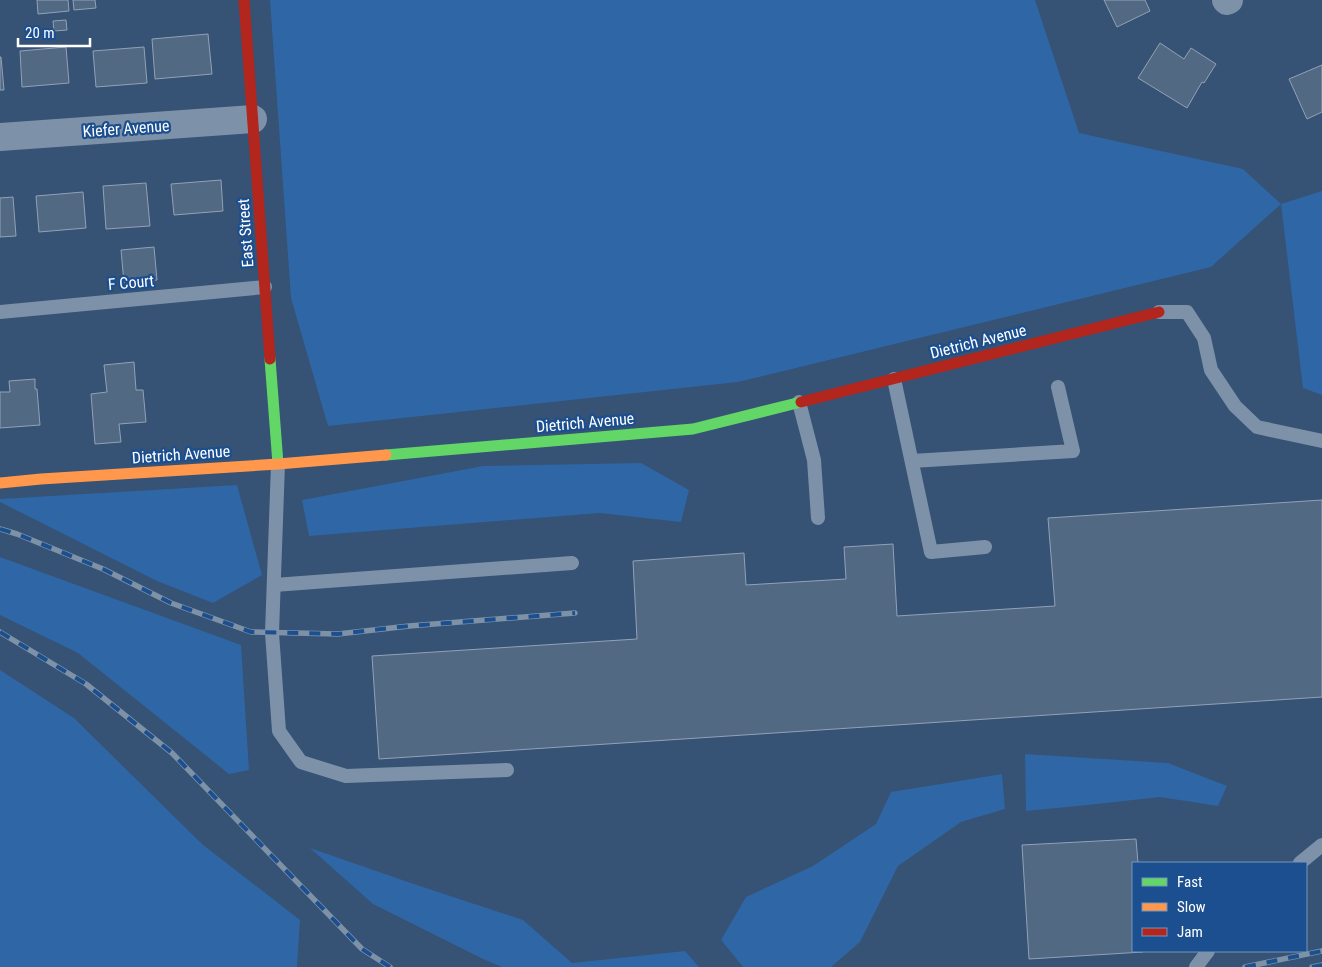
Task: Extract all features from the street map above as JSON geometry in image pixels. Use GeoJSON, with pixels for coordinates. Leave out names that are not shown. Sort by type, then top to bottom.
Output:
{"type":"FeatureCollection","features":[{"type":"Feature","properties":{"kind":"street","name":"East Street"},"geometry":{"type":"LineString","coordinates":[[244,0],[278,464]]}},
{"type":"Feature","properties":{"kind":"street","name":"Kiefer Avenue"},"geometry":{"type":"LineString","coordinates":[[0,137],[252,119]]}},
{"type":"Feature","properties":{"kind":"street","name":"Dietrich Avenue"},"geometry":{"type":"LineString","coordinates":[[0,483],[278,464],[693,429],[1159,312]]}},
{"type":"Feature","properties":{"kind":"lane","name":"F Court"},"geometry":{"type":"LineString","coordinates":[[0,312],[265,287]]}},
{"type":"Feature","properties":{"kind":"lane"},"geometry":{"type":"LineString","coordinates":[[1159,312],[1187,312],[1204,338],[1211,370],[1235,406],[1257,427],[1322,441]]}},
{"type":"Feature","properties":{"kind":"lane"},"geometry":{"type":"LineString","coordinates":[[894,379],[930,552],[985,547]]}},
{"type":"Feature","properties":{"kind":"lane"},"geometry":{"type":"LineString","coordinates":[[912,461],[1073,451],[1058,387]]}},
{"type":"Feature","properties":{"kind":"lane"},"geometry":{"type":"LineString","coordinates":[[799,402],[814,460],[818,518]]}},
{"type":"Feature","properties":{"kind":"lane"},"geometry":{"type":"LineString","coordinates":[[278,464],[272,633],[279,731],[301,762],[346,776],[507,770]]}},
{"type":"Feature","properties":{"kind":"lane"},"geometry":{"type":"LineString","coordinates":[[274,585],[572,563]]}},
{"type":"Feature","properties":{"kind":"lane"},"geometry":{"type":"LineString","coordinates":[[1301,862],[1322,845]]}},
{"type":"Feature","properties":{"kind":"lane"},"geometry":{"type":"LineString","coordinates":[[1196,967],[1207,952]]}},
{"type":"Feature","properties":{"kind":"shaded area"},"geometry":{"type":"Polygon","coordinates":[[[270,0],[1035,0],[1079,133],[1243,169],[1281,204],[1211,267],[738,382],[328,426],[291,298],[270,0]]]}},
{"type":"Feature","properties":{"kind":"shaded area"},"geometry":{"type":"Polygon","coordinates":[[[1322,191],[1322,395],[1303,388],[1281,204],[1322,191]]]}},
{"type":"Feature","properties":{"kind":"shaded area"},"geometry":{"type":"Polygon","coordinates":[[[641,463],[689,490],[681,522],[600,513],[309,536],[302,500],[483,466],[641,463]]]}},
{"type":"Feature","properties":{"kind":"shaded area"},"geometry":{"type":"Polygon","coordinates":[[[237,485],[262,575],[213,603],[157,581],[0,502],[0,499],[237,485]]]}},
{"type":"Feature","properties":{"kind":"shaded area"},"geometry":{"type":"Polygon","coordinates":[[[0,557],[241,645],[249,770],[229,774],[78,653],[0,615],[0,557]]]}},
{"type":"Feature","properties":{"kind":"shaded area"},"geometry":{"type":"Polygon","coordinates":[[[0,670],[74,718],[202,844],[300,920],[297,967],[0,967],[0,670]]]}},
{"type":"Feature","properties":{"kind":"shaded area"},"geometry":{"type":"Polygon","coordinates":[[[1025,754],[1168,763],[1227,786],[1218,806],[1160,797],[1026,811],[1025,754]]]}},
{"type":"Feature","properties":{"kind":"shaded area"},"geometry":{"type":"Polygon","coordinates":[[[1002,774],[1005,809],[961,822],[898,866],[860,942],[831,967],[743,967],[721,940],[746,897],[813,866],[876,824],[891,792],[1002,774]]]}},
{"type":"Feature","properties":{"kind":"shaded area"},"geometry":{"type":"Polygon","coordinates":[[[310,848],[523,920],[572,963],[685,951],[699,967],[502,967],[373,904],[310,848]]]}},
{"type":"Feature","properties":{"kind":"building"},"geometry":{"type":"Polygon","coordinates":[[[37,0],[68,0],[69,11],[38,14],[37,0]]]}},
{"type":"Feature","properties":{"kind":"building"},"geometry":{"type":"Polygon","coordinates":[[[73,0],[95,0],[96,8],[74,10],[73,0]]]}},
{"type":"Feature","properties":{"kind":"building"},"geometry":{"type":"Polygon","coordinates":[[[1104,0],[1145,0],[1150,11],[1117,27],[1104,0]]]}},
{"type":"Feature","properties":{"kind":"building"},"geometry":{"type":"Polygon","coordinates":[[[66,20],[67,30],[54,31],[53,21],[66,20]]]}},
{"type":"Feature","properties":{"kind":"building"},"geometry":{"type":"Polygon","coordinates":[[[208,34],[212,74],[155,79],[152,39],[208,34]]]}},
{"type":"Feature","properties":{"kind":"building"},"geometry":{"type":"Polygon","coordinates":[[[1160,43],[1184,59],[1191,48],[1216,64],[1204,83],[1202,82],[1187,108],[1138,78],[1160,43]]]}},
{"type":"Feature","properties":{"kind":"building"},"geometry":{"type":"Polygon","coordinates":[[[66,47],[69,83],[22,87],[20,51],[66,47]]]}},
{"type":"Feature","properties":{"kind":"building"},"geometry":{"type":"Polygon","coordinates":[[[144,47],[147,83],[96,87],[93,51],[144,47]]]}},
{"type":"Feature","properties":{"kind":"building"},"geometry":{"type":"Polygon","coordinates":[[[1,57],[4,90],[0,90],[1,57]]]}},
{"type":"Feature","properties":{"kind":"building"},"geometry":{"type":"Polygon","coordinates":[[[1322,65],[1322,112],[1307,119],[1289,79],[1322,65]]]}},
{"type":"Feature","properties":{"kind":"building"},"geometry":{"type":"Polygon","coordinates":[[[221,180],[223,211],[174,215],[171,184],[221,180]]]}},
{"type":"Feature","properties":{"kind":"building"},"geometry":{"type":"Polygon","coordinates":[[[146,183],[150,226],[106,229],[103,186],[146,183]]]}},
{"type":"Feature","properties":{"kind":"building"},"geometry":{"type":"Polygon","coordinates":[[[83,192],[86,228],[39,232],[36,196],[83,192]]]}},
{"type":"Feature","properties":{"kind":"building"},"geometry":{"type":"Polygon","coordinates":[[[13,197],[16,236],[0,237],[0,198],[13,197]]]}},
{"type":"Feature","properties":{"kind":"building"},"geometry":{"type":"Polygon","coordinates":[[[154,247],[157,280],[124,283],[121,250],[154,247]]]}},
{"type":"Feature","properties":{"kind":"building"},"geometry":{"type":"Polygon","coordinates":[[[134,362],[136,390],[143,390],[146,422],[119,424],[121,442],[95,444],[91,394],[107,392],[104,365],[134,362]]]}},
{"type":"Feature","properties":{"kind":"building"},"geometry":{"type":"Polygon","coordinates":[[[35,379],[40,425],[0,428],[0,392],[10,392],[9,381],[35,379]]]}},
{"type":"Feature","properties":{"kind":"building"},"geometry":{"type":"Polygon","coordinates":[[[1322,500],[1322,697],[379,759],[372,656],[637,639],[633,561],[744,553],[746,585],[846,579],[844,547],[893,544],[897,616],[1055,606],[1048,518],[1322,500]]]}},
{"type":"Feature","properties":{"kind":"building"},"geometry":{"type":"Polygon","coordinates":[[[1136,839],[1138,862],[1132,862],[1132,952],[1143,952],[1029,959],[1022,845],[1136,839]]]}},
{"type":"Feature","properties":{"kind":"railway"},"geometry":{"type":"LineString","coordinates":[[0,529],[103,569],[171,603],[251,632],[338,634],[409,626],[575,613]]}},
{"type":"Feature","properties":{"kind":"railway"},"geometry":{"type":"LineString","coordinates":[[0,632],[86,684],[172,753],[362,949],[390,967]]}},
{"type":"Feature","properties":{"kind":"railway"},"geometry":{"type":"LineString","coordinates":[[1245,967],[1322,951]]}},
{"type":"Feature","properties":{"kind":"railway"},"geometry":{"type":"LineString","coordinates":[[1312,967],[1322,965]]}},
{"type":"Feature","properties":{"kind":"traffic: fast"},"geometry":{"type":"LineString","coordinates":[[270,359],[278,464]]}},
{"type":"Feature","properties":{"kind":"traffic: fast"},"geometry":{"type":"LineString","coordinates":[[386,455],[693,429],[801,402]]}},
{"type":"Feature","properties":{"kind":"traffic: slow"},"geometry":{"type":"LineString","coordinates":[[0,483],[386,455]]}},
{"type":"Feature","properties":{"kind":"traffic: jam"},"geometry":{"type":"LineString","coordinates":[[244,0],[270,359]]}},
{"type":"Feature","properties":{"kind":"traffic: jam"},"geometry":{"type":"LineString","coordinates":[[801,402],[1159,312]]}}]}
